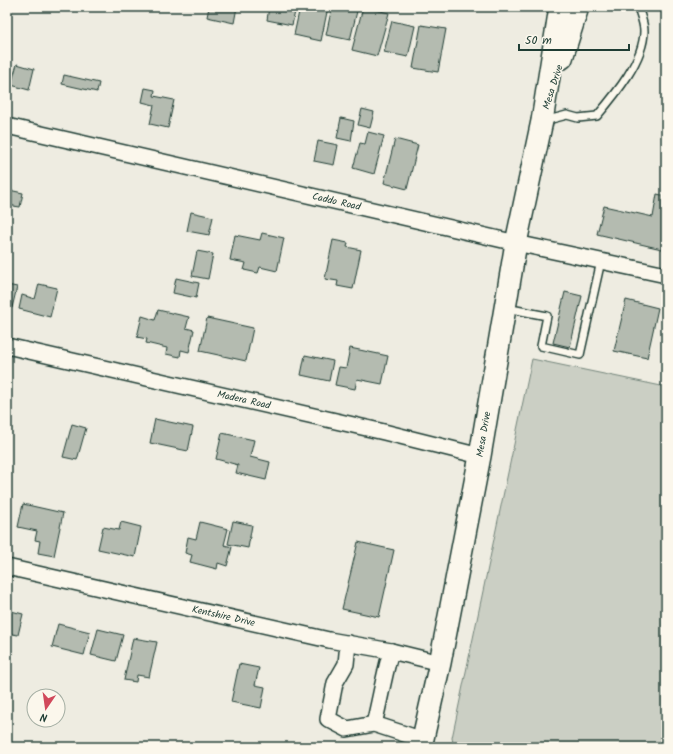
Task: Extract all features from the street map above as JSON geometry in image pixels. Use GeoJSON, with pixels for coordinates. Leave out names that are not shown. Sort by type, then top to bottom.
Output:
{"type":"FeatureCollection","features":[{"type":"Feature","properties":{"kind":"main road","name":"Mesa Drive"},"geometry":{"type":"LineString","coordinates":[[422,744],[440,663],[480,456],[516,243],[542,121],[560,7]]}},
{"type":"Feature","properties":{"kind":"main road","name":"Mesa Drive"},"geometry":{"type":"LineString","coordinates":[[542,121],[578,7]]}},
{"type":"Feature","properties":{"kind":"street","name":"Caddo Road"},"geometry":{"type":"LineString","coordinates":[[7,126],[516,243],[666,274]]}},
{"type":"Feature","properties":{"kind":"street","name":"Madera Road"},"geometry":{"type":"LineString","coordinates":[[7,346],[384,432],[480,456]]}},
{"type":"Feature","properties":{"kind":"street","name":"Kentshire Drive"},"geometry":{"type":"LineString","coordinates":[[7,567],[329,640],[390,651],[440,663]]}},
{"type":"Feature","properties":{"kind":"street"},"geometry":{"type":"LineString","coordinates":[[348,643],[346,664],[336,683],[328,719],[346,729],[374,724],[422,744]]}},
{"type":"Feature","properties":{"kind":"street"},"geometry":{"type":"LineString","coordinates":[[374,724],[381,698],[384,674],[390,651]]}},
{"type":"Feature","properties":{"kind":"lane"},"geometry":{"type":"LineString","coordinates":[[542,121],[566,115],[578,118],[597,116],[616,94],[641,50],[644,30],[638,7]]}},
{"type":"Feature","properties":{"kind":"lane"},"geometry":{"type":"LineString","coordinates":[[505,308],[547,316],[542,346],[580,355],[601,261]]}},
{"type":"Feature","properties":{"kind":"shaded area"},"geometry":{"type":"Polygon","coordinates":[[[532,359],[666,387],[666,747],[454,747],[452,738],[532,359]]]}},
{"type":"Feature","properties":{"kind":"building"},"geometry":{"type":"Polygon","coordinates":[[[209,7],[237,7],[234,23],[207,17],[209,7]]]}},
{"type":"Feature","properties":{"kind":"building"},"geometry":{"type":"Polygon","coordinates":[[[269,7],[296,7],[292,25],[267,20],[269,7]]]}},
{"type":"Feature","properties":{"kind":"building"},"geometry":{"type":"Polygon","coordinates":[[[300,7],[328,7],[321,41],[294,35],[300,7]]]}},
{"type":"Feature","properties":{"kind":"building"},"geometry":{"type":"Polygon","coordinates":[[[332,7],[358,7],[350,40],[326,35],[332,7]]]}},
{"type":"Feature","properties":{"kind":"building"},"geometry":{"type":"Polygon","coordinates":[[[363,7],[389,13],[377,56],[352,50],[363,7]]]}},
{"type":"Feature","properties":{"kind":"building"},"geometry":{"type":"Polygon","coordinates":[[[392,21],[415,26],[408,57],[384,52],[392,21]]]}},
{"type":"Feature","properties":{"kind":"building"},"geometry":{"type":"Polygon","coordinates":[[[421,25],[446,29],[438,72],[413,68],[421,25]]]}},
{"type":"Feature","properties":{"kind":"building"},"geometry":{"type":"Polygon","coordinates":[[[17,64],[34,69],[29,90],[11,85],[17,64]]]}},
{"type":"Feature","properties":{"kind":"building"},"geometry":{"type":"Polygon","coordinates":[[[64,75],[99,83],[97,92],[62,84],[64,75]]]}},
{"type":"Feature","properties":{"kind":"building"},"geometry":{"type":"Polygon","coordinates":[[[145,88],[155,90],[154,96],[174,100],[168,128],[150,124],[154,105],[142,102],[145,88]]]}},
{"type":"Feature","properties":{"kind":"building"},"geometry":{"type":"Polygon","coordinates":[[[362,109],[374,112],[370,128],[358,125],[362,109]]]}},
{"type":"Feature","properties":{"kind":"building"},"geometry":{"type":"Polygon","coordinates":[[[341,118],[354,121],[351,141],[337,138],[341,118]]]}},
{"type":"Feature","properties":{"kind":"building"},"geometry":{"type":"Polygon","coordinates":[[[368,132],[384,136],[374,174],[353,168],[360,143],[365,144],[368,132]]]}},
{"type":"Feature","properties":{"kind":"building"},"geometry":{"type":"Polygon","coordinates":[[[395,139],[418,145],[407,189],[384,183],[395,139]]]}},
{"type":"Feature","properties":{"kind":"building"},"geometry":{"type":"Polygon","coordinates":[[[318,141],[338,145],[334,165],[314,161],[318,141]]]}},
{"type":"Feature","properties":{"kind":"building"},"geometry":{"type":"Polygon","coordinates":[[[9,190],[23,193],[20,207],[7,205],[9,190]]]}},
{"type":"Feature","properties":{"kind":"building"},"geometry":{"type":"Polygon","coordinates":[[[657,194],[666,196],[666,250],[597,234],[604,206],[653,217],[657,194]]]}},
{"type":"Feature","properties":{"kind":"building"},"geometry":{"type":"Polygon","coordinates":[[[191,212],[213,217],[209,235],[187,231],[191,212]]]}},
{"type":"Feature","properties":{"kind":"building"},"geometry":{"type":"Polygon","coordinates":[[[262,233],[284,238],[277,271],[260,267],[258,273],[244,270],[246,263],[230,260],[235,235],[260,240],[262,233]]]}},
{"type":"Feature","properties":{"kind":"building"},"geometry":{"type":"Polygon","coordinates":[[[333,240],[348,243],[347,247],[361,250],[353,289],[337,286],[338,281],[325,279],[333,240]]]}},
{"type":"Feature","properties":{"kind":"building"},"geometry":{"type":"Polygon","coordinates":[[[197,251],[213,254],[208,279],[192,276],[197,251]]]}},
{"type":"Feature","properties":{"kind":"building"},"geometry":{"type":"Polygon","coordinates":[[[176,278],[199,283],[196,298],[173,293],[176,278]]]}},
{"type":"Feature","properties":{"kind":"building"},"geometry":{"type":"Polygon","coordinates":[[[39,284],[57,288],[50,317],[19,309],[22,295],[35,299],[39,284]]]}},
{"type":"Feature","properties":{"kind":"building"},"geometry":{"type":"Polygon","coordinates":[[[7,285],[17,287],[12,308],[7,307],[7,285]]]}},
{"type":"Feature","properties":{"kind":"building"},"geometry":{"type":"Polygon","coordinates":[[[565,292],[582,296],[570,347],[553,343],[565,292]]]}},
{"type":"Feature","properties":{"kind":"building"},"geometry":{"type":"Polygon","coordinates":[[[626,300],[658,308],[647,358],[614,351],[626,300]]]}},
{"type":"Feature","properties":{"kind":"building"},"geometry":{"type":"Polygon","coordinates":[[[158,310],[189,317],[186,328],[194,330],[189,352],[181,350],[180,357],[166,354],[167,348],[146,343],[147,339],[137,337],[142,316],[155,320],[158,310]]]}},
{"type":"Feature","properties":{"kind":"building"},"geometry":{"type":"Polygon","coordinates":[[[207,318],[253,328],[246,361],[200,351],[207,318]]]}},
{"type":"Feature","properties":{"kind":"building"},"geometry":{"type":"Polygon","coordinates":[[[350,348],[388,356],[382,384],[357,379],[355,389],[335,385],[339,367],[346,368],[350,348]]]}},
{"type":"Feature","properties":{"kind":"building"},"geometry":{"type":"Polygon","coordinates":[[[305,355],[333,361],[329,381],[301,375],[305,355]]]}},
{"type":"Feature","properties":{"kind":"building"},"geometry":{"type":"Polygon","coordinates":[[[155,419],[193,427],[188,451],[150,443],[155,419]]]}},
{"type":"Feature","properties":{"kind":"building"},"geometry":{"type":"Polygon","coordinates":[[[72,424],[86,428],[77,460],[63,457],[72,424]]]}},
{"type":"Feature","properties":{"kind":"building"},"geometry":{"type":"Polygon","coordinates":[[[222,433],[254,440],[250,457],[270,462],[266,480],[236,473],[238,465],[216,459],[222,433]]]}},
{"type":"Feature","properties":{"kind":"building"},"geometry":{"type":"Polygon","coordinates":[[[23,504],[63,513],[54,556],[38,553],[40,541],[35,540],[37,531],[18,527],[23,504]]]}},
{"type":"Feature","properties":{"kind":"building"},"geometry":{"type":"Polygon","coordinates":[[[233,521],[252,525],[248,548],[228,544],[233,521]]]}},
{"type":"Feature","properties":{"kind":"building"},"geometry":{"type":"Polygon","coordinates":[[[121,522],[141,527],[135,557],[98,549],[103,527],[119,530],[121,522]]]}},
{"type":"Feature","properties":{"kind":"building"},"geometry":{"type":"Polygon","coordinates":[[[200,522],[228,529],[224,545],[232,547],[227,566],[218,563],[217,569],[190,562],[192,555],[185,553],[188,537],[196,539],[200,522]]]}},
{"type":"Feature","properties":{"kind":"building"},"geometry":{"type":"Polygon","coordinates":[[[358,542],[394,550],[379,617],[342,609],[358,542]]]}},
{"type":"Feature","properties":{"kind":"building"},"geometry":{"type":"Polygon","coordinates":[[[7,610],[23,614],[18,635],[7,633],[7,610]]]}},
{"type":"Feature","properties":{"kind":"building"},"geometry":{"type":"Polygon","coordinates":[[[58,624],[90,632],[84,655],[52,647],[58,624]]]}},
{"type":"Feature","properties":{"kind":"building"},"geometry":{"type":"Polygon","coordinates":[[[98,629],[123,635],[116,661],[91,655],[98,629]]]}},
{"type":"Feature","properties":{"kind":"building"},"geometry":{"type":"Polygon","coordinates":[[[133,638],[157,642],[149,677],[137,675],[136,682],[124,680],[133,638]]]}},
{"type":"Feature","properties":{"kind":"building"},"geometry":{"type":"Polygon","coordinates":[[[239,664],[259,668],[255,685],[265,687],[261,708],[231,702],[239,664]]]}}]}
